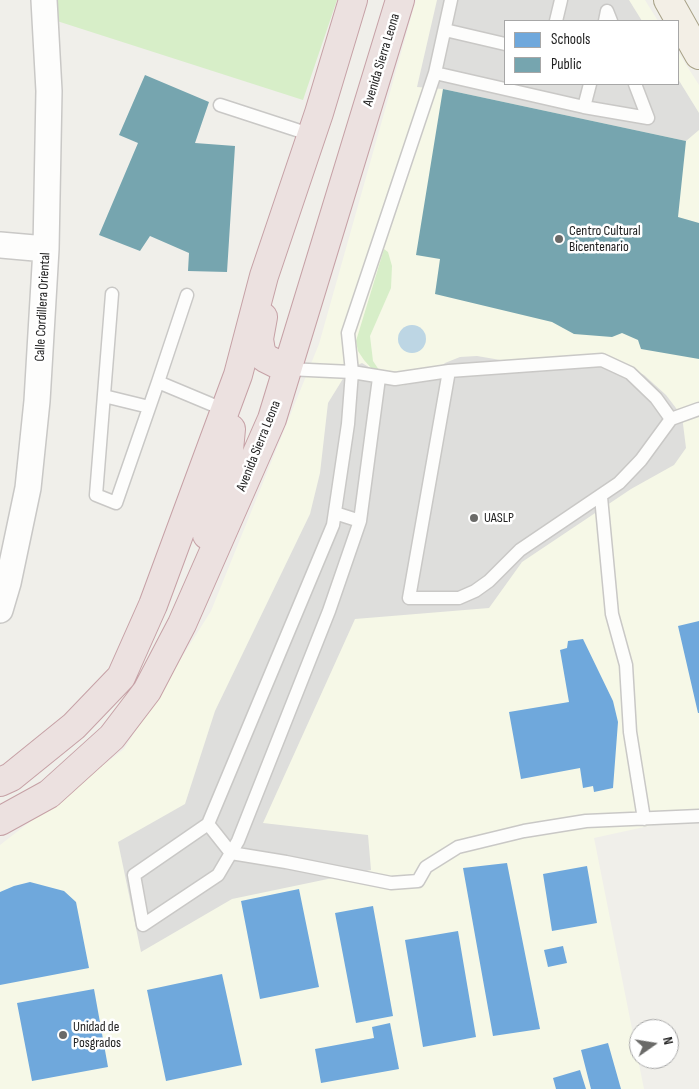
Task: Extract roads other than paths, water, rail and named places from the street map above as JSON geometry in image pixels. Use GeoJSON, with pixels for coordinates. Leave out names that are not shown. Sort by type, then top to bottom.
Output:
{"type":"FeatureCollection","features":[{"type":"Feature","properties":{"kind":"highway"},"geometry":{"type":"LineString","coordinates":[[0,782],[11,777],[74,726],[121,677],[153,605],[238,375],[264,276],[312,135],[353,0]]}},
{"type":"Feature","properties":{"kind":"highway","name":"Avenida Sierra Leona"},"geometry":{"type":"LineString","coordinates":[[0,821],[49,794],[112,737],[147,691],[186,617],[272,419],[400,0]]}},
{"type":"Feature","properties":{"kind":"highway"},"geometry":{"type":"LineString","coordinates":[[264,276],[265,300],[259,339],[261,351],[265,358],[287,370]]}},
{"type":"Feature","properties":{"kind":"highway"},"geometry":{"type":"LineString","coordinates":[[186,617],[229,450],[231,430],[225,410]]}},
{"type":"Feature","properties":{"kind":"main road"},"geometry":{"type":"LineString","coordinates":[[679,27],[699,55]]}},
{"type":"Feature","properties":{"kind":"street","name":"Calle Cordillera Oriental"},"geometry":{"type":"LineString","coordinates":[[0,610],[8,583],[28,488],[37,401],[46,249],[49,91],[44,0]]}},
{"type":"Feature","properties":{"kind":"street"},"geometry":{"type":"LineString","coordinates":[[0,245],[46,249]]}},
{"type":"Feature","properties":{"kind":"lane"},"geometry":{"type":"LineString","coordinates":[[379,378],[360,521],[329,611],[238,841],[218,875],[143,925],[134,875],[208,824],[333,525],[348,424],[352,372],[348,333],[435,73],[451,0]]}},
{"type":"Feature","properties":{"kind":"lane"},"geometry":{"type":"LineString","coordinates":[[556,20],[561,0]]}},
{"type":"Feature","properties":{"kind":"lane"},"geometry":{"type":"LineString","coordinates":[[605,20],[607,11],[611,20]]}},
{"type":"Feature","properties":{"kind":"lane"},"geometry":{"type":"LineString","coordinates":[[445,30],[504,44]]}},
{"type":"Feature","properties":{"kind":"lane"},"geometry":{"type":"LineString","coordinates":[[435,73],[584,107],[648,118],[635,85]]}},
{"type":"Feature","properties":{"kind":"lane"},"geometry":{"type":"LineString","coordinates":[[584,107],[590,85]]}},
{"type":"Feature","properties":{"kind":"lane"},"geometry":{"type":"LineString","coordinates":[[220,105],[312,135]]}},
{"type":"Feature","properties":{"kind":"lane"},"geometry":{"type":"LineString","coordinates":[[112,294],[96,495],[116,503],[188,295]]}},
{"type":"Feature","properties":{"kind":"lane"},"geometry":{"type":"LineString","coordinates":[[287,370],[352,372],[379,378],[395,379],[450,371],[602,360],[630,373],[656,398],[671,419]]}},
{"type":"Feature","properties":{"kind":"lane"},"geometry":{"type":"LineString","coordinates":[[450,371],[409,598],[459,598],[475,591],[490,581],[520,550],[601,497],[620,482],[641,460],[671,419],[699,408]]}},
{"type":"Feature","properties":{"kind":"lane"},"geometry":{"type":"LineString","coordinates":[[158,382],[225,410]]}},
{"type":"Feature","properties":{"kind":"lane"},"geometry":{"type":"LineString","coordinates":[[104,396],[149,407]]}},
{"type":"Feature","properties":{"kind":"lane"},"geometry":{"type":"LineString","coordinates":[[601,497],[612,614],[626,665],[630,732],[644,819]]}},
{"type":"Feature","properties":{"kind":"lane"},"geometry":{"type":"LineString","coordinates":[[335,513],[360,521]]}},
{"type":"Feature","properties":{"kind":"lane"},"geometry":{"type":"LineString","coordinates":[[208,824],[231,853],[390,883],[418,881],[426,867],[458,846],[524,831],[586,821],[699,816]]}},
{"type":"Feature","properties":{"kind":"water"},"geometry":{"type":"Polygon","coordinates":[[[412,325],[422,329],[426,339],[422,349],[412,353],[402,349],[398,339],[402,329],[412,325]]]}},
{"type":"Feature","properties":{"kind":"place","name":"Centro Cultural Bicentenario"},"geometry":{"type":"Point","coordinates":[559,239]}},
{"type":"Feature","properties":{"kind":"place","name":"UASLP"},"geometry":{"type":"Point","coordinates":[474,518]}},
{"type":"Feature","properties":{"kind":"place","name":"Unidad de Posgrados"},"geometry":{"type":"Point","coordinates":[63,1035]}}]}
